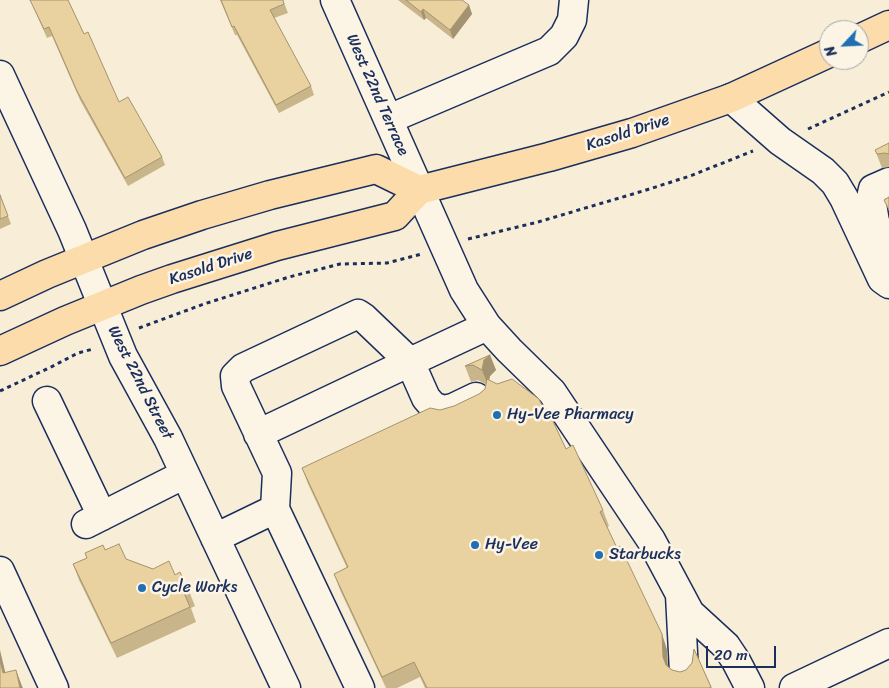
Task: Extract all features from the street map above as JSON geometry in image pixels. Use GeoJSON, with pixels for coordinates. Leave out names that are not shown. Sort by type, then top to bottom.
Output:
{"type":"FeatureCollection","features":[{"type":"Feature","properties":{"kind":"main road"},"geometry":{"type":"LineString","coordinates":[[869,34],[889,25]]}},
{"type":"Feature","properties":{"kind":"main road","name":"Kasold Drive"},"geometry":{"type":"LineString","coordinates":[[0,351],[65,321],[141,290],[220,263],[277,246],[396,216],[419,190],[549,157],[632,133],[731,98],[819,58]]}},
{"type":"Feature","properties":{"kind":"main road"},"geometry":{"type":"LineString","coordinates":[[0,296],[84,258],[143,235],[270,195],[376,169],[419,190]]}},
{"type":"Feature","properties":{"kind":"street","name":"West 22nd Terrace"},"geometry":{"type":"LineString","coordinates":[[335,0],[464,290],[487,326],[509,350],[521,375],[552,392],[651,540],[690,613],[726,646],[750,688]]}},
{"type":"Feature","properties":{"kind":"street"},"geometry":{"type":"LineString","coordinates":[[389,119],[549,51],[564,36],[572,20],[574,0]]}},
{"type":"Feature","properties":{"kind":"street","name":"West 22nd Street"},"geometry":{"type":"LineString","coordinates":[[0,75],[72,230],[123,356],[168,438],[285,688]]}},
{"type":"Feature","properties":{"kind":"street"},"geometry":{"type":"LineString","coordinates":[[731,98],[780,141],[823,171],[835,184],[844,198],[882,279],[889,284]]}},
{"type":"Feature","properties":{"kind":"street"},"geometry":{"type":"LineString","coordinates":[[889,182],[873,189],[871,198],[875,222],[889,252]]}},
{"type":"Feature","properties":{"kind":"street"},"geometry":{"type":"LineString","coordinates":[[360,688],[276,509],[277,473],[236,386],[235,376],[243,368],[358,314],[410,362],[426,398],[433,406],[443,410],[453,408],[477,396]]}},
{"type":"Feature","properties":{"kind":"street"},"geometry":{"type":"LineString","coordinates":[[258,434],[487,326]]}},
{"type":"Feature","properties":{"kind":"street"},"geometry":{"type":"LineString","coordinates":[[47,401],[93,520],[185,474]]}},
{"type":"Feature","properties":{"kind":"street"},"geometry":{"type":"LineString","coordinates":[[215,538],[276,509]]}},
{"type":"Feature","properties":{"kind":"street"},"geometry":{"type":"LineString","coordinates":[[0,571],[54,688]]}},
{"type":"Feature","properties":{"kind":"street"},"geometry":{"type":"LineString","coordinates":[[680,596],[684,672]]}},
{"type":"Feature","properties":{"kind":"street"},"geometry":{"type":"LineString","coordinates":[[794,688],[889,643]]}},
{"type":"Feature","properties":{"kind":"path"},"geometry":{"type":"LineString","coordinates":[[474,237],[538,222],[643,192],[690,176],[780,141],[889,92]]}},
{"type":"Feature","properties":{"kind":"path"},"geometry":{"type":"LineString","coordinates":[[0,391],[78,353],[204,304],[289,277],[340,264],[387,262],[422,254]]}},
{"type":"Feature","properties":{"kind":"building"},"geometry":{"type":"Polygon","coordinates":[[[30,0],[68,0],[84,34],[88,32],[119,102],[128,97],[162,157],[125,178],[77,91],[49,27],[44,29],[30,0]]]}},
{"type":"Feature","properties":{"kind":"building"},"geometry":{"type":"Polygon","coordinates":[[[221,0],[283,0],[284,4],[270,10],[311,86],[276,105],[234,26],[232,27],[221,0]]]}},
{"type":"Feature","properties":{"kind":"building"},"geometry":{"type":"Polygon","coordinates":[[[406,0],[462,0],[469,5],[450,30],[423,9],[421,12],[406,0]]]}},
{"type":"Feature","properties":{"kind":"building"},"geometry":{"type":"Polygon","coordinates":[[[889,143],[889,154],[877,154],[875,150],[889,143]]]}},
{"type":"Feature","properties":{"kind":"building"},"geometry":{"type":"Polygon","coordinates":[[[0,195],[8,216],[0,219],[0,195]]]}},
{"type":"Feature","properties":{"kind":"building"},"geometry":{"type":"Polygon","coordinates":[[[889,197],[889,210],[884,200],[889,197]]]}},
{"type":"Feature","properties":{"kind":"building"},"geometry":{"type":"Polygon","coordinates":[[[490,355],[484,360],[482,370],[473,365],[465,366],[490,355]]]}},
{"type":"Feature","properties":{"kind":"building","name":"Hy-Vee"},"geometry":{"type":"Polygon","coordinates":[[[487,379],[497,384],[512,379],[539,399],[547,416],[550,415],[566,449],[573,445],[603,510],[600,512],[617,548],[620,546],[662,634],[663,657],[666,665],[672,670],[680,672],[686,670],[692,663],[694,649],[711,687],[427,688],[414,662],[382,677],[334,574],[348,567],[302,468],[430,408],[440,410],[454,406],[479,394],[485,389],[487,379]]]}},
{"type":"Feature","properties":{"kind":"building"},"geometry":{"type":"Polygon","coordinates":[[[119,544],[126,559],[153,569],[169,561],[175,575],[180,572],[189,591],[184,593],[190,607],[111,643],[73,564],[87,558],[85,553],[103,545],[105,550],[119,544]]]}},
{"type":"Feature","properties":{"kind":"building"},"geometry":{"type":"Polygon","coordinates":[[[0,660],[3,673],[16,670],[20,688],[0,688],[0,660]]]}},
{"type":"Feature","properties":{"kind":"place","name":"Hy-Vee Pharmacy"},"geometry":{"type":"Point","coordinates":[497,415]}},
{"type":"Feature","properties":{"kind":"place","name":"Hy-Vee"},"geometry":{"type":"Point","coordinates":[475,545]}},
{"type":"Feature","properties":{"kind":"place","name":"Starbucks"},"geometry":{"type":"Point","coordinates":[599,555]}},
{"type":"Feature","properties":{"kind":"place","name":"Cycle Works"},"geometry":{"type":"Point","coordinates":[142,588]}}]}
